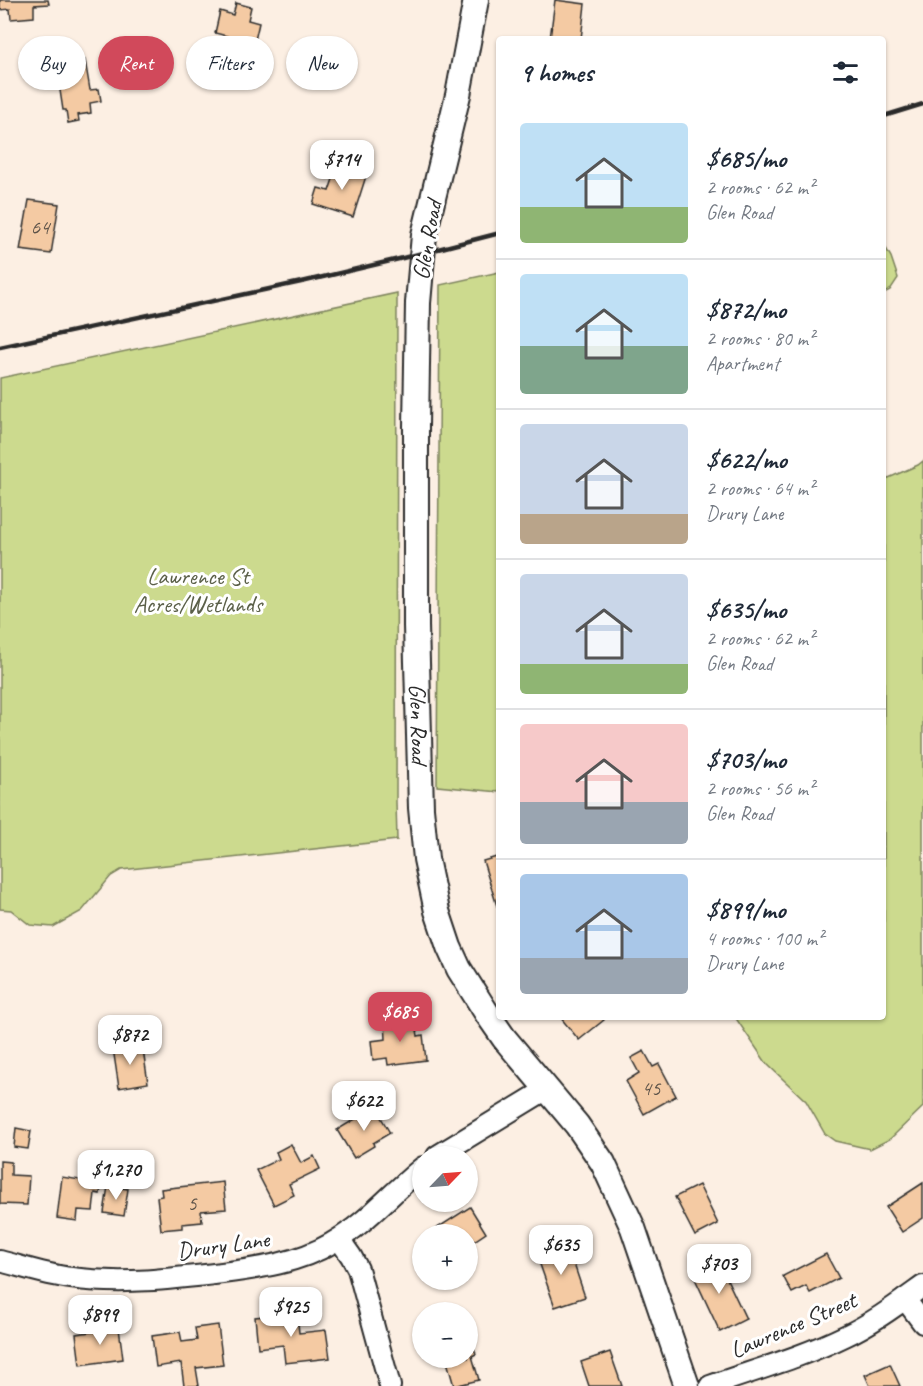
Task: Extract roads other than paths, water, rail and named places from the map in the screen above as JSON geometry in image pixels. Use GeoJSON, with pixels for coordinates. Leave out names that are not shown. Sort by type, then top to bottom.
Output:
{"type":"FeatureCollection","features":[{"type":"Feature","properties":{"kind":"street","name":"Glen Road"},"geometry":{"type":"LineString","coordinates":[[476,0],[458,95],[424,235],[419,285],[416,626],[421,808],[426,859],[437,911],[459,969],[504,1038],[577,1125],[603,1163],[619,1195],[637,1239],[687,1386]]}},
{"type":"Feature","properties":{"kind":"street"},"geometry":{"type":"LineString","coordinates":[[453,1146],[547,1089]]}},
{"type":"Feature","properties":{"kind":"street","name":"Drury Lane"},"geometry":{"type":"LineString","coordinates":[[0,1261],[70,1278],[101,1281],[136,1281],[258,1268],[313,1253],[339,1239],[412,1177]]}},
{"type":"Feature","properties":{"kind":"street"},"geometry":{"type":"LineString","coordinates":[[339,1239],[358,1269],[390,1386]]}},
{"type":"Feature","properties":{"kind":"street","name":"Lawrence Street"},"geometry":{"type":"LineString","coordinates":[[710,1386],[800,1355],[845,1336],[923,1286]]}},
{"type":"Feature","properties":{"kind":"street"},"geometry":{"type":"LineString","coordinates":[[904,1299],[923,1323]]}},
{"type":"Feature","properties":{"kind":"railway"},"geometry":{"type":"LineString","coordinates":[[886,115],[923,104]]}},
{"type":"Feature","properties":{"kind":"railway"},"geometry":{"type":"LineString","coordinates":[[0,347],[306,281],[496,234]]}},
{"type":"Feature","properties":{"kind":"park label","name":"Lawrence St Acres/Wetlands"},"geometry":{"type":"Point","coordinates":[198,590]}}]}
